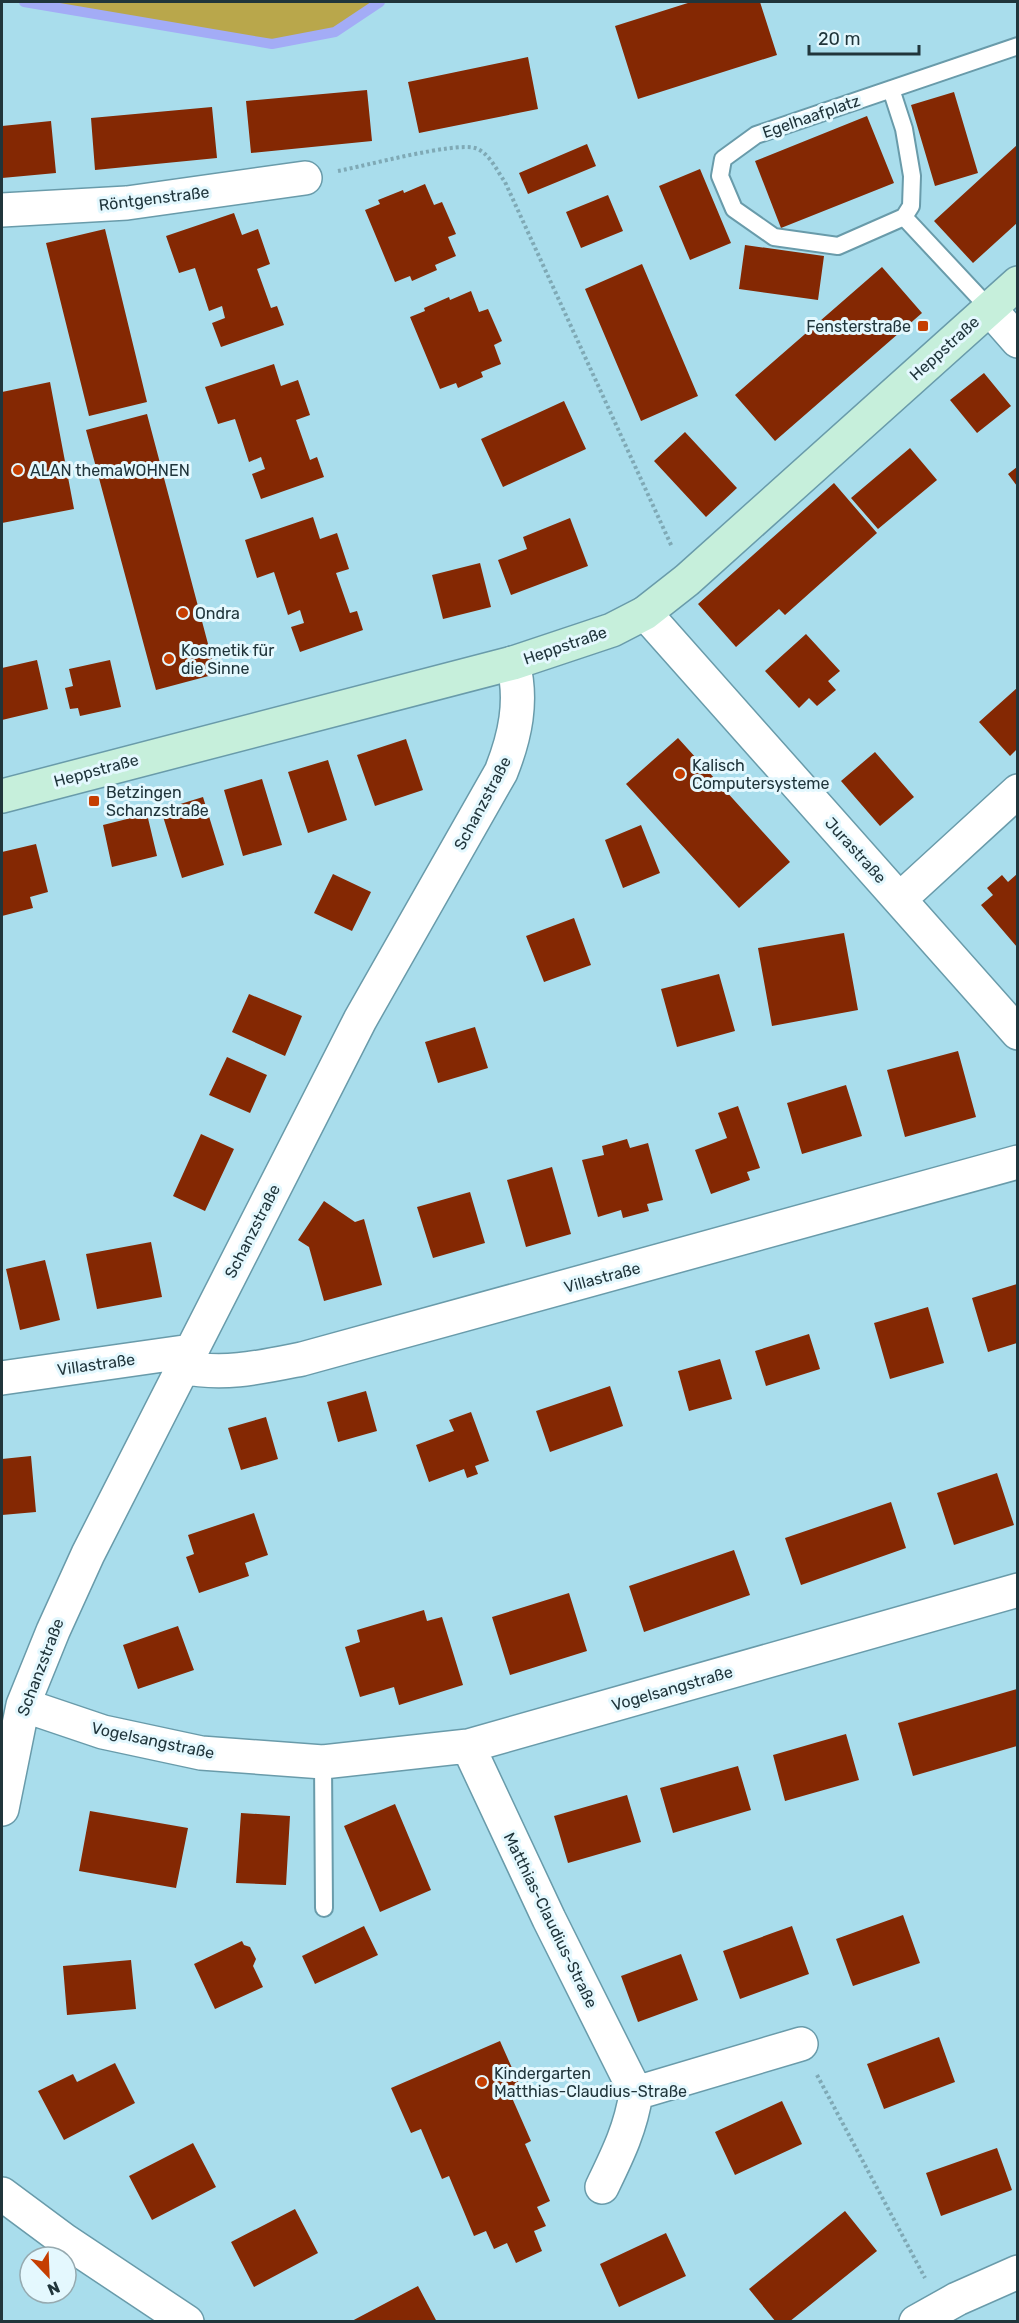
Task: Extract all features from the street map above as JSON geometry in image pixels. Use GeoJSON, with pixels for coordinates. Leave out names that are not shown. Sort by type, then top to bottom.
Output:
{"type":"FeatureCollection","features":[{"type":"Feature","properties":{"kind":"street","name":"Röntgenstraße"},"geometry":{"type":"LineString","coordinates":[[2,210],[128,203],[305,178]]}},
{"type":"Feature","properties":{"kind":"street","name":"Heppstraße"},"geometry":{"type":"LineString","coordinates":[[2,796],[513,663],[612,630],[645,613],[687,580],[1017,284]]}},
{"type":"Feature","properties":{"kind":"street"},"geometry":{"type":"LineString","coordinates":[[989,308],[1017,341]]}},
{"type":"Feature","properties":{"kind":"street","name":"Jurastraße"},"geometry":{"type":"LineString","coordinates":[[645,613],[1017,1033]]}},
{"type":"Feature","properties":{"kind":"street","name":"Schanzstraße"},"geometry":{"type":"LineString","coordinates":[[2,1809],[23,1705],[88,1554],[360,1020],[501,772],[515,733],[517,688],[513,663]]}},
{"type":"Feature","properties":{"kind":"street"},"geometry":{"type":"LineString","coordinates":[[900,899],[1017,791]]}},
{"type":"Feature","properties":{"kind":"street","name":"Villastraße"},"geometry":{"type":"LineString","coordinates":[[2,1378],[187,1359],[204,1371],[233,1371],[302,1359],[1017,1162]]}},
{"type":"Feature","properties":{"kind":"street","name":"Vogelsangstraße"},"geometry":{"type":"LineString","coordinates":[[23,1705],[103,1731],[201,1753],[323,1762],[468,1746],[1017,1590]]}},
{"type":"Feature","properties":{"kind":"street","name":"Matthias-Claudius-Straße"},"geometry":{"type":"LineString","coordinates":[[468,1746],[549,1919],[636,2093]]}},
{"type":"Feature","properties":{"kind":"street"},"geometry":{"type":"LineString","coordinates":[[602,2187],[624,2142],[632,2117],[636,2093],[801,2044]]}},
{"type":"Feature","properties":{"kind":"street"},"geometry":{"type":"LineString","coordinates":[[2,2194],[64,2240],[186,2321]]}},
{"type":"Feature","properties":{"kind":"street"},"geometry":{"type":"LineString","coordinates":[[945,2313],[1017,2272]]}},
{"type":"Feature","properties":{"kind":"lane","name":"Egelhaafplatz"},"geometry":{"type":"LineString","coordinates":[[904,217],[838,246],[774,237],[734,209],[720,176],[723,159],[756,135],[1017,46]]}},
{"type":"Feature","properties":{"kind":"lane"},"geometry":{"type":"LineString","coordinates":[[891,89],[904,129],[912,176],[911,206],[904,217],[989,308]]}},
{"type":"Feature","properties":{"kind":"lane"},"geometry":{"type":"LineString","coordinates":[[323,1762],[324,1908]]}},
{"type":"Feature","properties":{"kind":"path"},"geometry":{"type":"LineString","coordinates":[[305,178],[454,148],[475,148],[486,155],[504,182],[687,580]]}},
{"type":"Feature","properties":{"kind":"path"},"geometry":{"type":"LineString","coordinates":[[801,2044],[945,2313]]}},
{"type":"Feature","properties":{"kind":"shaded area"},"geometry":{"type":"Polygon","coordinates":[[[47,2],[374,2],[333,29],[273,41],[47,2]]]}},
{"type":"Feature","properties":{"kind":"building"},"geometry":{"type":"Polygon","coordinates":[[[691,2],[760,2],[777,55],[638,99],[615,26],[691,2]]]}},
{"type":"Feature","properties":{"kind":"building"},"geometry":{"type":"Polygon","coordinates":[[[528,57],[538,109],[419,133],[408,82],[528,57]]]}},
{"type":"Feature","properties":{"kind":"building"},"geometry":{"type":"Polygon","coordinates":[[[367,90],[372,141],[251,153],[246,101],[367,90]]]}},
{"type":"Feature","properties":{"kind":"building"},"geometry":{"type":"Polygon","coordinates":[[[954,92],[978,173],[935,186],[911,105],[954,92]]]}},
{"type":"Feature","properties":{"kind":"building"},"geometry":{"type":"Polygon","coordinates":[[[212,107],[217,158],[95,170],[91,118],[212,107]]]}},
{"type":"Feature","properties":{"kind":"building"},"geometry":{"type":"Polygon","coordinates":[[[867,116],[894,183],[781,228],[755,161],[867,116]]]}},
{"type":"Feature","properties":{"kind":"building"},"geometry":{"type":"Polygon","coordinates":[[[51,121],[56,173],[2,178],[2,126],[51,121]]]}},
{"type":"Feature","properties":{"kind":"building"},"geometry":{"type":"Polygon","coordinates":[[[587,144],[596,166],[528,194],[519,173],[587,144]]]}},
{"type":"Feature","properties":{"kind":"building"},"geometry":{"type":"Polygon","coordinates":[[[1017,145],[1017,223],[973,263],[934,221],[1017,145]]]}},
{"type":"Feature","properties":{"kind":"building"},"geometry":{"type":"Polygon","coordinates":[[[700,169],[731,243],[690,260],[659,186],[700,169]]]}},
{"type":"Feature","properties":{"kind":"building"},"geometry":{"type":"Polygon","coordinates":[[[425,184],[434,205],[442,202],[456,234],[448,237],[456,256],[435,265],[437,270],[412,281],[410,276],[395,282],[365,210],[380,204],[378,200],[425,184]]]}},
{"type":"Feature","properties":{"kind":"building"},"geometry":{"type":"Polygon","coordinates":[[[608,195],[623,231],[581,248],[566,212],[608,195]]]}},
{"type":"Feature","properties":{"kind":"building"},"geometry":{"type":"Polygon","coordinates":[[[234,213],[242,235],[258,229],[270,264],[257,269],[271,308],[277,306],[284,325],[221,347],[212,323],[225,318],[222,306],[209,311],[195,268],[179,273],[166,236],[234,213]]]}},
{"type":"Feature","properties":{"kind":"building"},"geometry":{"type":"Polygon","coordinates":[[[105,229],[147,402],[89,416],[46,243],[105,229]]]}},
{"type":"Feature","properties":{"kind":"building"},"geometry":{"type":"Polygon","coordinates":[[[745,245],[824,256],[818,300],[739,289],[745,245]]]}},
{"type":"Feature","properties":{"kind":"building"},"geometry":{"type":"Polygon","coordinates":[[[642,264],[698,396],[641,421],[585,289],[642,264]]]}},
{"type":"Feature","properties":{"kind":"building"},"geometry":{"type":"Polygon","coordinates":[[[882,267],[922,313],[775,441],[735,395],[882,267]]]}},
{"type":"Feature","properties":{"kind":"building"},"geometry":{"type":"Polygon","coordinates":[[[471,291],[479,312],[488,309],[502,341],[494,345],[501,364],[481,372],[483,377],[458,388],[456,383],[440,389],[410,317],[449,297],[450,300],[471,291]]]}},
{"type":"Feature","properties":{"kind":"building"},"geometry":{"type":"Polygon","coordinates":[[[274,364],[281,386],[298,380],[310,415],[296,420],[310,460],[317,457],[324,477],[261,499],[252,474],[265,469],[261,457],[249,462],[235,419],[218,424],[205,387],[274,364]]]}},
{"type":"Feature","properties":{"kind":"building"},"geometry":{"type":"Polygon","coordinates":[[[984,373],[1011,406],[977,433],[950,400],[984,373]]]}},
{"type":"Feature","properties":{"kind":"building"},"geometry":{"type":"Polygon","coordinates":[[[50,382],[74,509],[2,523],[2,392],[50,382]]]}},
{"type":"Feature","properties":{"kind":"building"},"geometry":{"type":"Polygon","coordinates":[[[564,401],[586,449],[503,487],[481,439],[564,401]]]}},
{"type":"Feature","properties":{"kind":"building"},"geometry":{"type":"Polygon","coordinates":[[[147,414],[216,674],[156,690],[86,430],[147,414]]]}},
{"type":"Feature","properties":{"kind":"building"},"geometry":{"type":"Polygon","coordinates":[[[685,432],[737,488],[706,517],[654,461],[685,432]]]}},
{"type":"Feature","properties":{"kind":"building"},"geometry":{"type":"Polygon","coordinates":[[[910,448],[937,480],[878,529],[851,498],[910,448]]]}},
{"type":"Feature","properties":{"kind":"building"},"geometry":{"type":"Polygon","coordinates":[[[1017,467],[1017,486],[1008,474],[1017,467]]]}},
{"type":"Feature","properties":{"kind":"building"},"geometry":{"type":"Polygon","coordinates":[[[834,483],[877,533],[785,615],[779,609],[736,647],[698,604],[834,483]]]}},
{"type":"Feature","properties":{"kind":"building"},"geometry":{"type":"Polygon","coordinates":[[[313,517],[320,539],[337,533],[349,569],[336,573],[350,613],[357,611],[363,630],[300,652],[291,627],[304,623],[300,610],[288,615],[274,572],[257,578],[245,540],[313,517]]]}},
{"type":"Feature","properties":{"kind":"building"},"geometry":{"type":"Polygon","coordinates":[[[570,518],[588,566],[511,595],[498,560],[527,549],[523,537],[570,518]]]}},
{"type":"Feature","properties":{"kind":"building"},"geometry":{"type":"Polygon","coordinates":[[[480,563],[491,607],[443,619],[432,575],[480,563]]]}},
{"type":"Feature","properties":{"kind":"building"},"geometry":{"type":"Polygon","coordinates":[[[806,634],[840,671],[828,681],[836,690],[817,706],[809,698],[799,708],[765,671],[806,634]]]}},
{"type":"Feature","properties":{"kind":"building"},"geometry":{"type":"Polygon","coordinates":[[[37,660],[48,709],[2,720],[2,668],[37,660]]]}},
{"type":"Feature","properties":{"kind":"building"},"geometry":{"type":"Polygon","coordinates":[[[110,660],[121,707],[80,716],[78,708],[70,709],[65,688],[73,686],[69,669],[110,660]]]}},
{"type":"Feature","properties":{"kind":"building"},"geometry":{"type":"Polygon","coordinates":[[[1017,688],[1017,749],[1010,756],[979,722],[1017,688]]]}},
{"type":"Feature","properties":{"kind":"building"},"geometry":{"type":"Polygon","coordinates":[[[678,738],[790,862],[739,908],[626,784],[678,738]]]}},
{"type":"Feature","properties":{"kind":"building"},"geometry":{"type":"Polygon","coordinates":[[[406,739],[423,790],[375,806],[357,755],[406,739]]]}},
{"type":"Feature","properties":{"kind":"building"},"geometry":{"type":"Polygon","coordinates":[[[875,752],[914,797],[880,826],[841,781],[875,752]]]}},
{"type":"Feature","properties":{"kind":"building"},"geometry":{"type":"Polygon","coordinates":[[[328,760],[347,820],[308,833],[288,772],[328,760]]]}},
{"type":"Feature","properties":{"kind":"building"},"geometry":{"type":"Polygon","coordinates":[[[262,779],[282,845],[243,856],[224,790],[262,779]]]}},
{"type":"Feature","properties":{"kind":"building"},"geometry":{"type":"Polygon","coordinates":[[[203,797],[224,865],[182,878],[161,810],[203,797]]]}},
{"type":"Feature","properties":{"kind":"building"},"geometry":{"type":"Polygon","coordinates":[[[147,814],[157,856],[112,867],[103,825],[147,814]]]}},
{"type":"Feature","properties":{"kind":"building"},"geometry":{"type":"Polygon","coordinates":[[[641,825],[660,873],[623,888],[605,840],[641,825]]]}},
{"type":"Feature","properties":{"kind":"building"},"geometry":{"type":"Polygon","coordinates":[[[36,844],[48,892],[30,897],[33,908],[2,916],[2,852],[36,844]]]}},
{"type":"Feature","properties":{"kind":"building"},"geometry":{"type":"Polygon","coordinates":[[[333,874],[371,892],[352,931],[314,913],[333,874]]]}},
{"type":"Feature","properties":{"kind":"building"},"geometry":{"type":"Polygon","coordinates":[[[1017,874],[1017,947],[981,905],[993,895],[987,888],[1002,875],[1008,882],[1017,874]]]}},
{"type":"Feature","properties":{"kind":"building"},"geometry":{"type":"Polygon","coordinates":[[[574,918],[591,965],[544,982],[526,936],[574,918]]]}},
{"type":"Feature","properties":{"kind":"building"},"geometry":{"type":"Polygon","coordinates":[[[844,933],[858,1010],[772,1026],[758,948],[844,933]]]}},
{"type":"Feature","properties":{"kind":"building"},"geometry":{"type":"Polygon","coordinates":[[[719,974],[735,1031],[677,1047],[661,989],[719,974]]]}},
{"type":"Feature","properties":{"kind":"building"},"geometry":{"type":"Polygon","coordinates":[[[249,994],[302,1016],[285,1056],[232,1032],[249,994]]]}},
{"type":"Feature","properties":{"kind":"building"},"geometry":{"type":"Polygon","coordinates":[[[475,1027],[488,1068],[438,1083],[425,1042],[475,1027]]]}},
{"type":"Feature","properties":{"kind":"building"},"geometry":{"type":"Polygon","coordinates":[[[958,1051],[976,1117],[905,1137],[887,1070],[958,1051]]]}},
{"type":"Feature","properties":{"kind":"building"},"geometry":{"type":"Polygon","coordinates":[[[227,1057],[267,1075],[250,1113],[209,1095],[227,1057]]]}},
{"type":"Feature","properties":{"kind":"building"},"geometry":{"type":"Polygon","coordinates":[[[846,1085],[862,1136],[802,1154],[787,1103],[846,1085]]]}},
{"type":"Feature","properties":{"kind":"building"},"geometry":{"type":"Polygon","coordinates":[[[738,1106],[760,1168],[747,1172],[750,1180],[711,1194],[695,1150],[727,1138],[718,1113],[738,1106]]]}},
{"type":"Feature","properties":{"kind":"building"},"geometry":{"type":"Polygon","coordinates":[[[201,1134],[234,1149],[205,1211],[173,1196],[201,1134]]]}},
{"type":"Feature","properties":{"kind":"building"},"geometry":{"type":"Polygon","coordinates":[[[627,1139],[630,1148],[648,1143],[663,1200],[647,1204],[649,1211],[623,1218],[621,1210],[598,1217],[582,1160],[604,1155],[602,1146],[627,1139]]]}},
{"type":"Feature","properties":{"kind":"building"},"geometry":{"type":"Polygon","coordinates":[[[552,1167],[571,1234],[526,1247],[507,1180],[552,1167]]]}},
{"type":"Feature","properties":{"kind":"building"},"geometry":{"type":"Polygon","coordinates":[[[470,1192],[485,1243],[433,1258],[417,1207],[470,1192]]]}},
{"type":"Feature","properties":{"kind":"building"},"geometry":{"type":"Polygon","coordinates":[[[324,1201],[355,1222],[364,1219],[382,1285],[324,1301],[309,1247],[298,1240],[324,1201]]]}},
{"type":"Feature","properties":{"kind":"building"},"geometry":{"type":"Polygon","coordinates":[[[151,1242],[162,1297],[97,1309],[86,1254],[151,1242]]]}},
{"type":"Feature","properties":{"kind":"building"},"geometry":{"type":"Polygon","coordinates":[[[45,1260],[60,1320],[20,1330],[6,1269],[45,1260]]]}},
{"type":"Feature","properties":{"kind":"building"},"geometry":{"type":"Polygon","coordinates":[[[1017,1284],[1017,1343],[988,1352],[972,1298],[1017,1284]]]}},
{"type":"Feature","properties":{"kind":"building"},"geometry":{"type":"Polygon","coordinates":[[[928,1307],[944,1363],[890,1379],[874,1323],[928,1307]]]}},
{"type":"Feature","properties":{"kind":"building"},"geometry":{"type":"Polygon","coordinates":[[[809,1334],[820,1369],[766,1386],[755,1351],[809,1334]]]}},
{"type":"Feature","properties":{"kind":"building"},"geometry":{"type":"Polygon","coordinates":[[[720,1359],[732,1399],[689,1411],[678,1371],[720,1359]]]}},
{"type":"Feature","properties":{"kind":"building"},"geometry":{"type":"Polygon","coordinates":[[[610,1386],[623,1426],[550,1452],[536,1411],[610,1386]]]}},
{"type":"Feature","properties":{"kind":"building"},"geometry":{"type":"Polygon","coordinates":[[[366,1391],[377,1431],[338,1442],[327,1402],[366,1391]]]}},
{"type":"Feature","properties":{"kind":"building"},"geometry":{"type":"Polygon","coordinates":[[[471,1412],[489,1461],[475,1466],[478,1474],[467,1478],[464,1469],[429,1482],[416,1445],[454,1431],[449,1420],[471,1412]]]}},
{"type":"Feature","properties":{"kind":"building"},"geometry":{"type":"Polygon","coordinates":[[[266,1417],[278,1459],[241,1470],[228,1428],[266,1417]]]}},
{"type":"Feature","properties":{"kind":"building"},"geometry":{"type":"Polygon","coordinates":[[[31,1456],[36,1512],[2,1515],[2,1459],[31,1456]]]}},
{"type":"Feature","properties":{"kind":"building"},"geometry":{"type":"Polygon","coordinates":[[[997,1473],[1014,1525],[954,1545],[937,1493],[997,1473]]]}},
{"type":"Feature","properties":{"kind":"building"},"geometry":{"type":"Polygon","coordinates":[[[891,1502],[906,1548],[801,1585],[785,1538],[891,1502]]]}},
{"type":"Feature","properties":{"kind":"building"},"geometry":{"type":"Polygon","coordinates":[[[254,1513],[268,1555],[245,1563],[249,1576],[199,1593],[186,1557],[194,1554],[188,1535],[254,1513]]]}},
{"type":"Feature","properties":{"kind":"building"},"geometry":{"type":"Polygon","coordinates":[[[734,1550],[750,1595],[644,1632],[629,1586],[734,1550]]]}},
{"type":"Feature","properties":{"kind":"building"},"geometry":{"type":"Polygon","coordinates":[[[569,1593],[587,1651],[510,1675],[492,1617],[569,1593]]]}},
{"type":"Feature","properties":{"kind":"building"},"geometry":{"type":"Polygon","coordinates":[[[424,1610],[427,1621],[442,1617],[463,1685],[399,1705],[394,1687],[360,1697],[345,1647],[360,1642],[357,1630],[424,1610]]]}},
{"type":"Feature","properties":{"kind":"building"},"geometry":{"type":"Polygon","coordinates":[[[178,1626],[194,1670],[138,1689],[123,1645],[178,1626]]]}},
{"type":"Feature","properties":{"kind":"building"},"geometry":{"type":"Polygon","coordinates":[[[1017,1689],[1017,1746],[913,1776],[898,1723],[1017,1689]]]}},
{"type":"Feature","properties":{"kind":"building"},"geometry":{"type":"Polygon","coordinates":[[[846,1734],[859,1780],[785,1801],[773,1755],[846,1734]]]}},
{"type":"Feature","properties":{"kind":"building"},"geometry":{"type":"Polygon","coordinates":[[[738,1766],[751,1810],[673,1833],[660,1788],[738,1766]]]}},
{"type":"Feature","properties":{"kind":"building"},"geometry":{"type":"Polygon","coordinates":[[[627,1795],[641,1842],[568,1863],[554,1816],[627,1795]]]}},
{"type":"Feature","properties":{"kind":"building"},"geometry":{"type":"Polygon","coordinates":[[[395,1804],[431,1890],[380,1912],[344,1826],[395,1804]]]}},
{"type":"Feature","properties":{"kind":"building"},"geometry":{"type":"Polygon","coordinates":[[[90,1811],[188,1828],[176,1888],[79,1871],[90,1811]]]}},
{"type":"Feature","properties":{"kind":"building"},"geometry":{"type":"Polygon","coordinates":[[[241,1813],[290,1816],[286,1885],[236,1883],[241,1813]]]}},
{"type":"Feature","properties":{"kind":"building"},"geometry":{"type":"Polygon","coordinates":[[[903,1915],[920,1963],[853,1986],[836,1939],[903,1915]]]}},
{"type":"Feature","properties":{"kind":"building"},"geometry":{"type":"Polygon","coordinates":[[[364,1926],[378,1955],[315,1984],[302,1956],[364,1926]]]}},
{"type":"Feature","properties":{"kind":"building"},"geometry":{"type":"Polygon","coordinates":[[[792,1926],[809,1974],[740,1999],[723,1951],[792,1926]]]}},
{"type":"Feature","properties":{"kind":"building"},"geometry":{"type":"Polygon","coordinates":[[[242,1941],[244,1945],[250,1947],[256,1959],[253,1966],[263,1987],[215,2009],[194,1964],[242,1941]]]}},
{"type":"Feature","properties":{"kind":"building"},"geometry":{"type":"Polygon","coordinates":[[[681,1954],[698,2000],[638,2022],[621,1976],[681,1954]]]}},
{"type":"Feature","properties":{"kind":"building"},"geometry":{"type":"Polygon","coordinates":[[[131,1960],[136,2009],[67,2015],[63,1966],[131,1960]]]}},
{"type":"Feature","properties":{"kind":"building"},"geometry":{"type":"Polygon","coordinates":[[[939,2037],[955,2082],[884,2109],[867,2064],[939,2037]]]}},
{"type":"Feature","properties":{"kind":"building"},"geometry":{"type":"Polygon","coordinates":[[[500,2041],[520,2086],[509,2091],[531,2141],[525,2144],[550,2201],[537,2207],[546,2226],[534,2231],[542,2251],[516,2263],[507,2243],[494,2249],[486,2231],[474,2236],[449,2176],[442,2179],[421,2129],[411,2133],[391,2088],[500,2041]]]}},
{"type":"Feature","properties":{"kind":"building"},"geometry":{"type":"Polygon","coordinates":[[[115,2063],[135,2103],[64,2140],[38,2091],[73,2074],[77,2082],[115,2063]]]}},
{"type":"Feature","properties":{"kind":"building"},"geometry":{"type":"Polygon","coordinates":[[[782,2101],[802,2144],[735,2175],[715,2132],[782,2101]]]}},
{"type":"Feature","properties":{"kind":"building"},"geometry":{"type":"Polygon","coordinates":[[[193,2143],[216,2187],[152,2220],[129,2176],[193,2143]]]}},
{"type":"Feature","properties":{"kind":"building"},"geometry":{"type":"Polygon","coordinates":[[[997,2148],[1012,2190],[941,2216],[926,2173],[997,2148]]]}},
{"type":"Feature","properties":{"kind":"building"},"geometry":{"type":"Polygon","coordinates":[[[295,2209],[318,2253],[254,2287],[231,2242],[295,2209]]]}},
{"type":"Feature","properties":{"kind":"building"},"geometry":{"type":"Polygon","coordinates":[[[845,2211],[877,2251],[789,2322],[776,2322],[749,2289],[845,2211]]]}},
{"type":"Feature","properties":{"kind":"building"},"geometry":{"type":"Polygon","coordinates":[[[666,2233],[686,2276],[619,2307],[600,2264],[666,2233]]]}},
{"type":"Feature","properties":{"kind":"building"},"geometry":{"type":"Polygon","coordinates":[[[418,2286],[437,2322],[350,2322],[418,2286]]]}},
{"type":"Feature","properties":{"kind":"waterway"},"geometry":{"type":"LineString","coordinates":[[24,2],[272,44],[335,32],[380,2]]}},
{"type":"Feature","properties":{"kind":"place","name":"Fensterstraße"},"geometry":{"type":"Point","coordinates":[923,326]}},
{"type":"Feature","properties":{"kind":"place","name":"ALAN themaWOHNEN"},"geometry":{"type":"Point","coordinates":[18,470]}},
{"type":"Feature","properties":{"kind":"place","name":"Ondra"},"geometry":{"type":"Point","coordinates":[183,613]}},
{"type":"Feature","properties":{"kind":"place","name":"Kosmetik für die Sinne"},"geometry":{"type":"Point","coordinates":[169,659]}},
{"type":"Feature","properties":{"kind":"place","name":"Kalisch Computersysteme"},"geometry":{"type":"Point","coordinates":[680,774]}},
{"type":"Feature","properties":{"kind":"place","name":"Betzingen Schanzstraße"},"geometry":{"type":"Point","coordinates":[94,801]}},
{"type":"Feature","properties":{"kind":"place","name":"Kindergarten Matthias-Claudius-Straße"},"geometry":{"type":"Point","coordinates":[482,2082]}}]}
